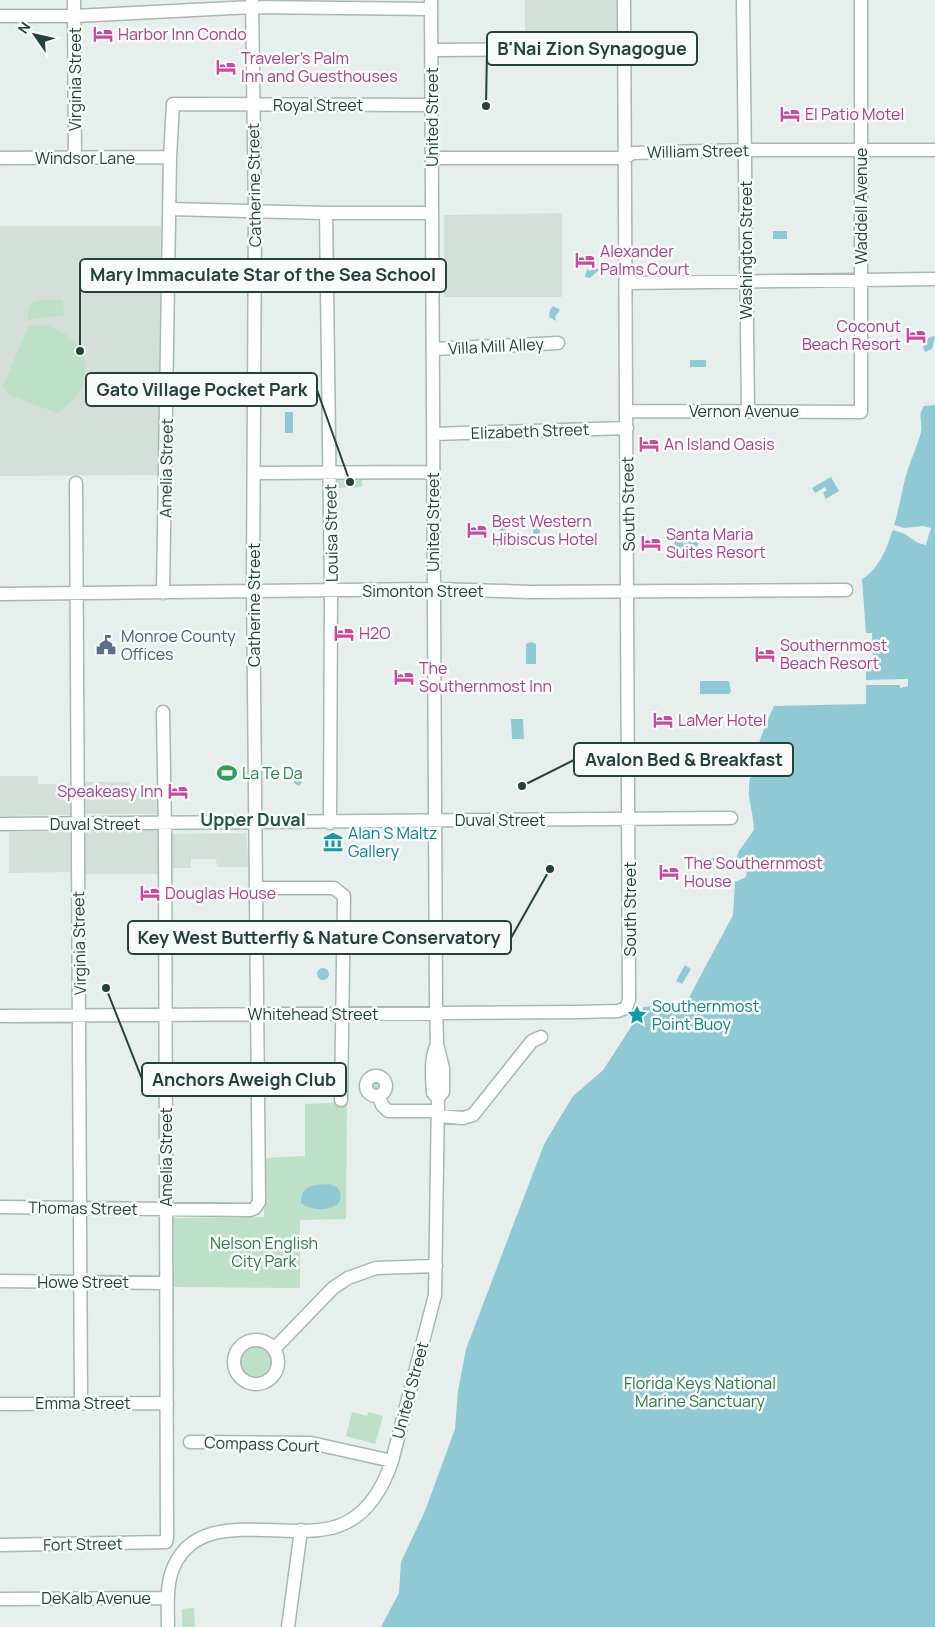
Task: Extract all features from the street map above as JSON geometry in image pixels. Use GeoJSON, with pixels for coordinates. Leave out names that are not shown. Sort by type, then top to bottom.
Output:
{"type":"FeatureCollection","features":[{"type":"Feature","properties":{"kind":"street","name":"Virginia Street"},"geometry":{"type":"LineString","coordinates":[[74,0],[75,159]]}},
{"type":"Feature","properties":{"kind":"street","name":"South Street"},"geometry":{"type":"LineString","coordinates":[[624,0],[630,819],[630,1000],[626,1008]]}},
{"type":"Feature","properties":{"kind":"street","name":"Washington Street"},"geometry":{"type":"LineString","coordinates":[[743,0],[748,410]]}},
{"type":"Feature","properties":{"kind":"street","name":"Waddell Avenue"},"geometry":{"type":"LineString","coordinates":[[861,0],[861,412]]}},
{"type":"Feature","properties":{"kind":"street"},"geometry":{"type":"LineString","coordinates":[[0,16],[74,16],[252,3],[431,4]]}},
{"type":"Feature","properties":{"kind":"street","name":"Catherine Street"},"geometry":{"type":"LineString","coordinates":[[252,3],[255,212],[255,822],[259,1202],[256,1208]]}},
{"type":"Feature","properties":{"kind":"street","name":"United Street"},"geometry":{"type":"LineString","coordinates":[[301,1530],[319,1531],[338,1526],[367,1507],[378,1492],[392,1461],[435,1295],[438,1098],[442,1092],[443,1068],[437,1044],[436,1013],[431,4]]}},
{"type":"Feature","properties":{"kind":"street"},"geometry":{"type":"LineString","coordinates":[[432,50],[625,49]]}},
{"type":"Feature","properties":{"kind":"street","name":"Royal Street"},"geometry":{"type":"LineString","coordinates":[[173,104],[432,105]]}},
{"type":"Feature","properties":{"kind":"street","name":"Amelia Street"},"geometry":{"type":"LineString","coordinates":[[164,593],[170,157],[173,104]]}},
{"type":"Feature","properties":{"kind":"street","name":"William Street"},"geometry":{"type":"LineString","coordinates":[[432,158],[624,158],[633,153],[745,150],[935,150]]}},
{"type":"Feature","properties":{"kind":"street","name":"Windsor Lane"},"geometry":{"type":"LineString","coordinates":[[0,158],[170,157]]}},
{"type":"Feature","properties":{"kind":"street"},"geometry":{"type":"LineString","coordinates":[[170,209],[326,214],[432,213]]}},
{"type":"Feature","properties":{"kind":"street","name":"Louisa Street"},"geometry":{"type":"LineString","coordinates":[[326,214],[331,591],[330,823]]}},
{"type":"Feature","properties":{"kind":"street"},"geometry":{"type":"LineString","coordinates":[[626,283],[935,279]]}},
{"type":"Feature","properties":{"kind":"street","name":"Villa Mill Alley"},"geometry":{"type":"LineString","coordinates":[[433,349],[558,343]]}},
{"type":"Feature","properties":{"kind":"street","name":"Vernon Avenue"},"geometry":{"type":"LineString","coordinates":[[627,411],[748,410],[861,412]]}},
{"type":"Feature","properties":{"kind":"street","name":"Elizabeth Street"},"geometry":{"type":"LineString","coordinates":[[433,434],[627,428]]}},
{"type":"Feature","properties":{"kind":"street"},"geometry":{"type":"LineString","coordinates":[[254,473],[330,471],[433,472]]}},
{"type":"Feature","properties":{"kind":"street","name":"Virginia Street"},"geometry":{"type":"LineString","coordinates":[[76,483],[81,1403]]}},
{"type":"Feature","properties":{"kind":"street","name":"Simonton Street"},"geometry":{"type":"LineString","coordinates":[[0,594],[435,589],[476,592],[846,590]]}},
{"type":"Feature","properties":{"kind":"street","name":"Amelia Street"},"geometry":{"type":"LineString","coordinates":[[162,712],[165,823],[167,1209],[166,1542]]}},
{"type":"Feature","properties":{"kind":"street","name":"Duval Street"},"geometry":{"type":"LineString","coordinates":[[0,824],[330,823],[435,820],[731,818]]}},
{"type":"Feature","properties":{"kind":"street"},"geometry":{"type":"LineString","coordinates":[[256,888],[334,888],[344,896],[341,1100]]}},
{"type":"Feature","properties":{"kind":"street","name":"Whitehead Street"},"geometry":{"type":"LineString","coordinates":[[0,1016],[79,1017],[166,1014],[341,1015],[580,1012],[618,1011],[626,1008]]}},
{"type":"Feature","properties":{"kind":"street"},"geometry":{"type":"LineString","coordinates":[[379,1096],[382,1105],[388,1111],[438,1114],[463,1118],[472,1115],[532,1040],[541,1036]]}},
{"type":"Feature","properties":{"kind":"street","name":"Thomas Street"},"geometry":{"type":"LineString","coordinates":[[0,1207],[250,1210],[256,1208]]}},
{"type":"Feature","properties":{"kind":"street"},"geometry":{"type":"LineString","coordinates":[[274,1349],[333,1288],[344,1280],[376,1268],[436,1266]]}},
{"type":"Feature","properties":{"kind":"street","name":"Howe Street"},"geometry":{"type":"LineString","coordinates":[[0,1281],[166,1283]]}},
{"type":"Feature","properties":{"kind":"street","name":"Emma Street"},"geometry":{"type":"LineString","coordinates":[[0,1404],[167,1403]]}},
{"type":"Feature","properties":{"kind":"street","name":"Compass Court"},"geometry":{"type":"LineString","coordinates":[[190,1442],[311,1443],[392,1461]]}},
{"type":"Feature","properties":{"kind":"street"},"geometry":{"type":"LineString","coordinates":[[288,1627],[301,1530]]}},
{"type":"Feature","properties":{"kind":"street","name":"DeKalb Avenue"},"geometry":{"type":"LineString","coordinates":[[0,1599],[167,1598],[171,1574],[178,1560],[189,1546],[203,1536],[228,1531],[301,1530]]}},
{"type":"Feature","properties":{"kind":"street","name":"Fort Street"},"geometry":{"type":"LineString","coordinates":[[0,1545],[166,1542]]}},
{"type":"Feature","properties":{"kind":"street"},"geometry":{"type":"LineString","coordinates":[[167,1598],[168,1627]]}},
{"type":"Feature","properties":{"kind":"shaded area"},"geometry":{"type":"Polygon","coordinates":[[[525,0],[618,0],[618,44],[525,45],[525,0]]]}},
{"type":"Feature","properties":{"kind":"shaded area"},"geometry":{"type":"Polygon","coordinates":[[[562,213],[562,297],[444,297],[444,215],[562,213]]]}},
{"type":"Feature","properties":{"kind":"shaded area"},"geometry":{"type":"Polygon","coordinates":[[[0,226],[161,226],[158,475],[0,476],[0,226]]]}},
{"type":"Feature","properties":{"kind":"shaded area"},"geometry":{"type":"Polygon","coordinates":[[[0,776],[38,776],[38,784],[71,784],[71,815],[0,816],[0,776]]]}},
{"type":"Feature","properties":{"kind":"shaded area"},"geometry":{"type":"Polygon","coordinates":[[[84,782],[129,782],[130,786],[147,786],[147,794],[162,794],[164,814],[84,814],[84,782]]]}},
{"type":"Feature","properties":{"kind":"shaded area"},"geometry":{"type":"Polygon","coordinates":[[[81,830],[160,830],[160,874],[81,874],[81,830]]]}},
{"type":"Feature","properties":{"kind":"shaded area"},"geometry":{"type":"Polygon","coordinates":[[[9,832],[71,832],[71,872],[9,873],[9,832]]]}},
{"type":"Feature","properties":{"kind":"shaded area"},"geometry":{"type":"Polygon","coordinates":[[[246,833],[249,867],[217,867],[216,859],[191,859],[191,868],[169,868],[169,834],[246,833]]]}},
{"type":"Feature","properties":{"kind":"green space"},"geometry":{"type":"Polygon","coordinates":[[[42,300],[63,300],[64,315],[28,320],[28,308],[32,303],[42,300]]]}},
{"type":"Feature","properties":{"kind":"green space"},"geometry":{"type":"Polygon","coordinates":[[[43,325],[60,331],[72,340],[81,351],[85,363],[85,377],[80,390],[71,402],[57,413],[7,394],[3,386],[28,327],[43,325]]]}},
{"type":"Feature","properties":{"kind":"green space"},"geometry":{"type":"Polygon","coordinates":[[[362,475],[362,487],[337,488],[337,476],[362,475]]]}},
{"type":"Feature","properties":{"kind":"green space"},"geometry":{"type":"Polygon","coordinates":[[[376,1079],[382,1085],[376,1091],[370,1085],[376,1079]]]}},
{"type":"Feature","properties":{"kind":"green space","name":"Nelson English City Park"},"geometry":{"type":"Polygon","coordinates":[[[347,1102],[346,1219],[300,1220],[300,1288],[171,1287],[172,1218],[264,1217],[265,1158],[305,1156],[305,1104],[347,1102]]]}},
{"type":"Feature","properties":{"kind":"green space"},"geometry":{"type":"Polygon","coordinates":[[[256,1345],[268,1349],[272,1361],[268,1373],[256,1377],[244,1373],[240,1361],[244,1349],[256,1345]]]}},
{"type":"Feature","properties":{"kind":"green space"},"geometry":{"type":"Polygon","coordinates":[[[352,1412],[367,1416],[368,1412],[383,1416],[375,1444],[346,1436],[352,1412]]]}},
{"type":"Feature","properties":{"kind":"green space"},"geometry":{"type":"Polygon","coordinates":[[[194,1608],[195,1627],[182,1627],[182,1609],[194,1608]]]}},
{"type":"Feature","properties":{"kind":"water"},"geometry":{"type":"Polygon","coordinates":[[[773,231],[787,231],[787,239],[773,239],[773,231]]]}},
{"type":"Feature","properties":{"kind":"water"},"geometry":{"type":"Polygon","coordinates":[[[595,267],[599,270],[590,278],[585,277],[587,269],[590,271],[595,267]]]}},
{"type":"Feature","properties":{"kind":"water"},"geometry":{"type":"Polygon","coordinates":[[[553,306],[560,310],[555,317],[556,321],[549,317],[553,306]]]}},
{"type":"Feature","properties":{"kind":"water"},"geometry":{"type":"Polygon","coordinates":[[[935,336],[932,349],[925,352],[923,347],[926,341],[930,337],[935,336]]]}},
{"type":"Feature","properties":{"kind":"water"},"geometry":{"type":"Polygon","coordinates":[[[690,360],[706,360],[706,367],[690,367],[690,360]]]}},
{"type":"Feature","properties":{"kind":"water","name":"Florida Keys National Marine Sanctuary"},"geometry":{"type":"Polygon","coordinates":[[[935,405],[935,1627],[381,1627],[399,1593],[401,1562],[425,1511],[455,1429],[458,1391],[466,1349],[544,1144],[573,1096],[603,1070],[634,1022],[643,1023],[643,1007],[686,1003],[733,915],[735,882],[746,877],[747,869],[735,862],[739,851],[754,830],[749,795],[753,761],[774,706],[866,704],[866,662],[873,661],[872,633],[866,633],[862,579],[872,572],[886,548],[896,519],[907,473],[921,432],[922,410],[924,406],[935,405]]]}},
{"type":"Feature","properties":{"kind":"water"},"geometry":{"type":"Polygon","coordinates":[[[285,412],[293,412],[293,433],[285,433],[285,412]]]}},
{"type":"Feature","properties":{"kind":"water"},"geometry":{"type":"Polygon","coordinates":[[[831,477],[839,491],[826,499],[823,493],[827,490],[825,487],[815,493],[812,488],[831,477]]]}},
{"type":"Feature","properties":{"kind":"water"},"geometry":{"type":"Polygon","coordinates":[[[533,525],[540,525],[540,540],[533,540],[533,525]]]}},
{"type":"Feature","properties":{"kind":"water"},"geometry":{"type":"Polygon","coordinates":[[[500,526],[506,526],[506,546],[492,546],[492,539],[498,538],[500,526]]]}},
{"type":"Feature","properties":{"kind":"water"},"geometry":{"type":"Polygon","coordinates":[[[675,534],[683,541],[684,548],[677,556],[672,553],[675,544],[672,538],[675,534]]]}},
{"type":"Feature","properties":{"kind":"water"},"geometry":{"type":"Polygon","coordinates":[[[691,536],[696,538],[698,543],[696,548],[691,550],[686,548],[684,543],[686,538],[691,536]]]}},
{"type":"Feature","properties":{"kind":"water"},"geometry":{"type":"Polygon","coordinates":[[[531,642],[536,644],[536,664],[526,664],[526,644],[531,642]]]}},
{"type":"Feature","properties":{"kind":"water"},"geometry":{"type":"Polygon","coordinates":[[[700,681],[729,681],[731,692],[729,694],[700,694],[700,681]]]}},
{"type":"Feature","properties":{"kind":"water"},"geometry":{"type":"Polygon","coordinates":[[[511,719],[523,719],[524,739],[512,739],[511,719]]]}},
{"type":"Feature","properties":{"kind":"water"},"geometry":{"type":"Polygon","coordinates":[[[296,770],[300,773],[302,782],[299,786],[294,783],[296,777],[292,772],[296,770]]]}},
{"type":"Feature","properties":{"kind":"water"},"geometry":{"type":"Polygon","coordinates":[[[714,858],[714,867],[696,867],[695,859],[714,858]]]}},
{"type":"Feature","properties":{"kind":"water"},"geometry":{"type":"Polygon","coordinates":[[[685,965],[691,969],[682,984],[676,981],[685,965]]]}},
{"type":"Feature","properties":{"kind":"water"},"geometry":{"type":"Polygon","coordinates":[[[323,968],[329,974],[323,980],[317,974],[323,968]]]}},
{"type":"Feature","properties":{"kind":"water"},"geometry":{"type":"Polygon","coordinates":[[[330,1184],[338,1188],[341,1196],[340,1202],[335,1206],[314,1209],[301,1203],[303,1192],[306,1189],[314,1185],[330,1184]]]}},
{"type":"Feature","properties":{"kind":"pier"},"geometry":{"type":"Polygon","coordinates":[[[891,524],[904,528],[923,526],[931,528],[926,545],[918,543],[903,533],[889,529],[891,524]]]}},
{"type":"Feature","properties":{"kind":"pier"},"geometry":{"type":"Polygon","coordinates":[[[908,679],[908,686],[900,688],[900,685],[866,685],[866,680],[908,679]]]}},
{"type":"Feature","properties":{"kind":"pier"},"geometry":{"type":"Polygon","coordinates":[[[631,1022],[634,1022],[603,1070],[573,1096],[554,1125],[544,1144],[517,1215],[515,1214],[542,1144],[552,1124],[571,1094],[601,1068],[631,1022]]]}},
{"type":"Feature","properties":{"kind":"place","name":"Harbor Inn Condo"},"geometry":{"type":"Point","coordinates":[103,34]}},
{"type":"Feature","properties":{"kind":"place","name":"Traveler's Palm Inn and Guesthouses"},"geometry":{"type":"Point","coordinates":[226,67]}},
{"type":"Feature","properties":{"kind":"place","name":"B'Nai Zion Synagogue"},"geometry":{"type":"Point","coordinates":[486,106]}},
{"type":"Feature","properties":{"kind":"place","name":"El Patio Motel"},"geometry":{"type":"Point","coordinates":[790,114]}},
{"type":"Feature","properties":{"kind":"place","name":"Alexander Palms Court"},"geometry":{"type":"Point","coordinates":[585,260]}},
{"type":"Feature","properties":{"kind":"place","name":"Coconut Beach Resort"},"geometry":{"type":"Point","coordinates":[916,335]}},
{"type":"Feature","properties":{"kind":"place","name":"Mary Immaculate Star of the Sea School"},"geometry":{"type":"Point","coordinates":[80,351]}},
{"type":"Feature","properties":{"kind":"place","name":"An Island Oasis"},"geometry":{"type":"Point","coordinates":[649,444]}},
{"type":"Feature","properties":{"kind":"place","name":"Gato Village Pocket Park"},"geometry":{"type":"Point","coordinates":[350,482]}},
{"type":"Feature","properties":{"kind":"place","name":"Best Western Hibiscus Hotel"},"geometry":{"type":"Point","coordinates":[477,530]}},
{"type":"Feature","properties":{"kind":"place","name":"Santa Maria Suites Resort"},"geometry":{"type":"Point","coordinates":[651,543]}},
{"type":"Feature","properties":{"kind":"place","name":"H2O"},"geometry":{"type":"Point","coordinates":[344,633]}},
{"type":"Feature","properties":{"kind":"place","name":"Monroe County Offices"},"geometry":{"type":"Point","coordinates":[106,645]}},
{"type":"Feature","properties":{"kind":"place","name":"Southernmost Beach Resort"},"geometry":{"type":"Point","coordinates":[765,654]}},
{"type":"Feature","properties":{"kind":"place","name":"The Southernmost Inn"},"geometry":{"type":"Point","coordinates":[404,677]}},
{"type":"Feature","properties":{"kind":"place","name":"LaMer Hotel"},"geometry":{"type":"Point","coordinates":[663,720]}},
{"type":"Feature","properties":{"kind":"place","name":"La Te Da"},"geometry":{"type":"Point","coordinates":[227,773]}},
{"type":"Feature","properties":{"kind":"place","name":"Avalon Bed & Breakfast"},"geometry":{"type":"Point","coordinates":[522,786]}},
{"type":"Feature","properties":{"kind":"place","name":"Speakeasy Inn"},"geometry":{"type":"Point","coordinates":[178,791]}},
{"type":"Feature","properties":{"kind":"place","name":"Alan S Maltz Gallery"},"geometry":{"type":"Point","coordinates":[333,842]}},
{"type":"Feature","properties":{"kind":"place","name":"Key West Butterfly & Nature Conservatory"},"geometry":{"type":"Point","coordinates":[550,869]}},
{"type":"Feature","properties":{"kind":"place","name":"The Southernmost House"},"geometry":{"type":"Point","coordinates":[669,872]}},
{"type":"Feature","properties":{"kind":"place","name":"Douglas House"},"geometry":{"type":"Point","coordinates":[150,893]}},
{"type":"Feature","properties":{"kind":"place","name":"Anchors Aweigh Club"},"geometry":{"type":"Point","coordinates":[106,988]}},
{"type":"Feature","properties":{"kind":"place","name":"Southernmost Point Buoy"},"geometry":{"type":"Point","coordinates":[637,1015]}},
{"type":"Feature","properties":{"kind":"district","name":"Upper Duval"},"geometry":{"type":"Point","coordinates":[253,820]}}]}
